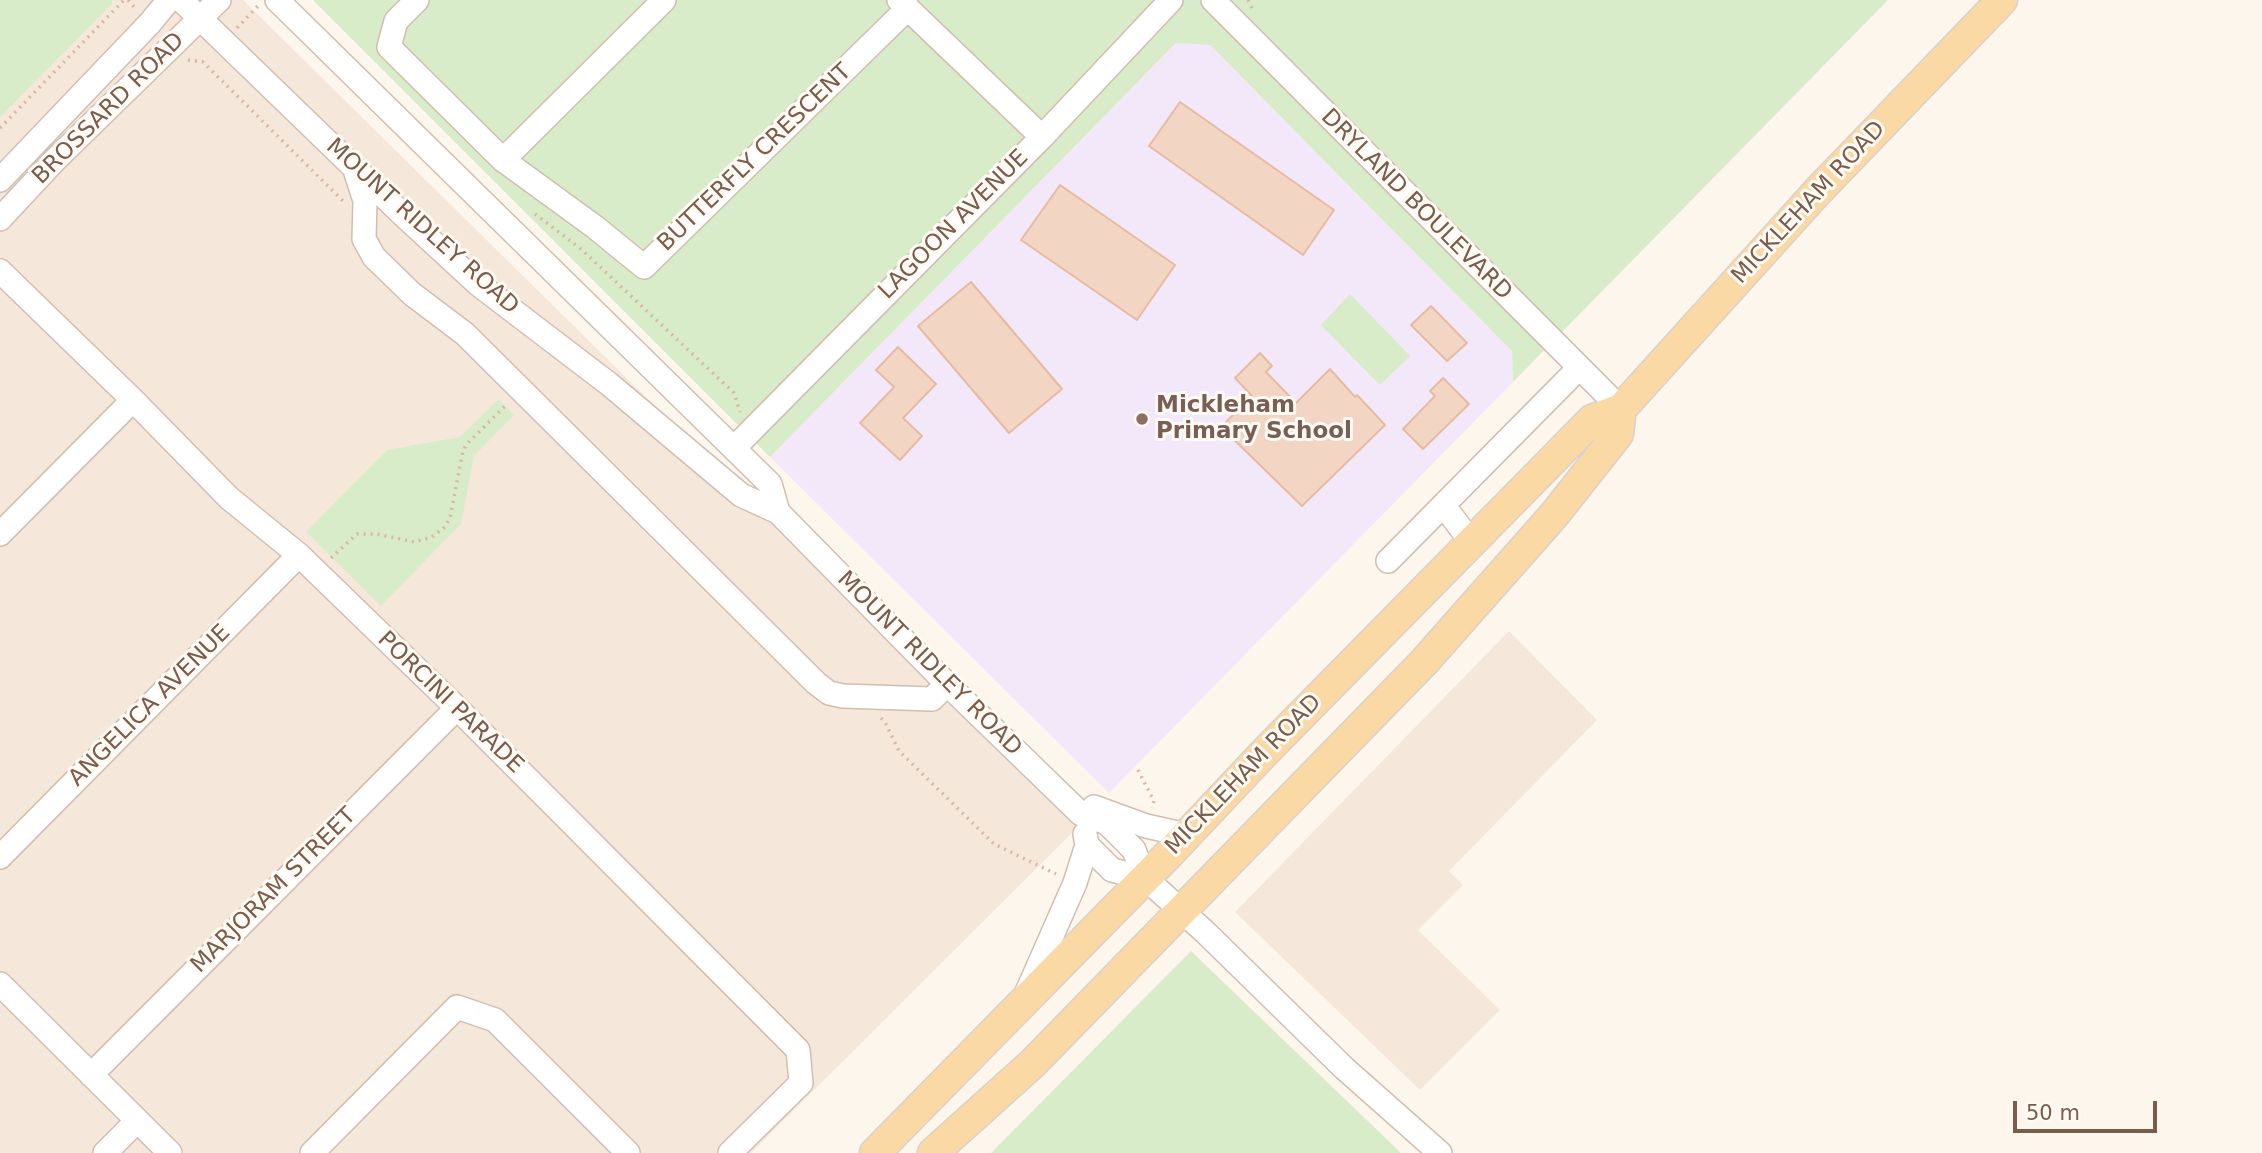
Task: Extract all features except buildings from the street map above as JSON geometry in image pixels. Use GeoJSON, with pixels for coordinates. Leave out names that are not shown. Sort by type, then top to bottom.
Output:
{"type":"FeatureCollection","features":[{"type":"Feature","properties":{"kind":"main road","name":"MICKLEHAM ROAD"},"geometry":{"type":"LineString","coordinates":[[875,1153],[1592,420],[1621,410],[1818,191],[2002,0]]}},
{"type":"Feature","properties":{"kind":"main road","name":"MICKLEHAM ROAD"},"geometry":{"type":"LineString","coordinates":[[933,1153],[1033,1063],[1424,663],[1554,515],[1618,434],[1621,410]]}},
{"type":"Feature","properties":{"kind":"main road"},"geometry":{"type":"LineString","coordinates":[[1472,542],[1486,561],[1495,584]]}},
{"type":"Feature","properties":{"kind":"street","name":"BROSSARD ROAD"},"geometry":{"type":"LineString","coordinates":[[0,180],[169,0]]}},
{"type":"Feature","properties":{"kind":"street","name":"MOUNT RIDLEY ROAD"},"geometry":{"type":"LineString","coordinates":[[181,0],[478,284],[609,384],[741,495],[778,512],[947,684],[1081,814],[1107,823],[1134,850],[1145,878],[1345,1068],[1440,1153]]}},
{"type":"Feature","properties":{"kind":"street","name":"BROSSARD ROAD"},"geometry":{"type":"LineString","coordinates":[[0,219],[55,160],[219,0]]}},
{"type":"Feature","properties":{"kind":"street","name":"MOUNT RIDLEY ROAD"},"geometry":{"type":"LineString","coordinates":[[277,0],[741,442],[770,484],[778,512]]}},
{"type":"Feature","properties":{"kind":"street","name":"BUTTERFLY CRESCENT"},"geometry":{"type":"LineString","coordinates":[[418,0],[396,21],[389,47],[503,160],[595,227],[644,267],[904,4]]}},
{"type":"Feature","properties":{"kind":"street"},"geometry":{"type":"LineString","coordinates":[[503,160],[664,0]]}},
{"type":"Feature","properties":{"kind":"street","name":"LAGOON AVENUE"},"geometry":{"type":"LineString","coordinates":[[741,442],[1042,137],[1171,0]]}},
{"type":"Feature","properties":{"kind":"street","name":"DRYLAND BOULEVARD"},"geometry":{"type":"LineString","coordinates":[[1213,0],[1621,410]]}},
{"type":"Feature","properties":{"kind":"street"},"geometry":{"type":"LineString","coordinates":[[904,4],[1042,137]]}},
{"type":"Feature","properties":{"kind":"street"},"geometry":{"type":"LineString","coordinates":[[353,167],[365,201],[364,239],[374,257],[412,294],[465,334],[816,683],[829,692],[842,696],[932,699],[947,684]]}},
{"type":"Feature","properties":{"kind":"street","name":"PORCINI PARADE"},"geometry":{"type":"LineString","coordinates":[[0,271],[229,498],[299,555],[457,708],[799,1050],[801,1083],[730,1153]]}},
{"type":"Feature","properties":{"kind":"street"},"geometry":{"type":"LineString","coordinates":[[1388,561],[1578,369]]}},
{"type":"Feature","properties":{"kind":"street"},"geometry":{"type":"LineString","coordinates":[[0,534],[133,400]]}},
{"type":"Feature","properties":{"kind":"street"},"geometry":{"type":"LineString","coordinates":[[1444,506],[1472,542]]}},
{"type":"Feature","properties":{"kind":"street","name":"ANGELICA AVENUE"},"geometry":{"type":"LineString","coordinates":[[0,857],[299,555]]}},
{"type":"Feature","properties":{"kind":"street","name":"MARJORAM STREET"},"geometry":{"type":"LineString","coordinates":[[91,1074],[457,708]]}},
{"type":"Feature","properties":{"kind":"street"},"geometry":{"type":"LineString","coordinates":[[1061,795],[1146,826],[1187,835]]}},
{"type":"Feature","properties":{"kind":"street"},"geometry":{"type":"LineString","coordinates":[[1022,1004],[1075,883],[1087,845],[1081,814]]}},
{"type":"Feature","properties":{"kind":"street","name":"MOUNT RIDLEY ROAD"},"geometry":{"type":"LineString","coordinates":[[1087,845],[1112,870],[1145,878]]}},
{"type":"Feature","properties":{"kind":"street"},"geometry":{"type":"LineString","coordinates":[[0,984],[170,1153]]}},
{"type":"Feature","properties":{"kind":"street"},"geometry":{"type":"LineString","coordinates":[[312,1153],[457,1007],[495,1020],[628,1153]]}},
{"type":"Feature","properties":{"kind":"street"},"geometry":{"type":"LineString","coordinates":[[106,1153],[137,1121]]}},
{"type":"Feature","properties":{"kind":"path"},"geometry":{"type":"LineString","coordinates":[[0,128],[124,0]]}},
{"type":"Feature","properties":{"kind":"path"},"geometry":{"type":"LineString","coordinates":[[535,214],[581,249],[734,393],[741,442]]}},
{"type":"Feature","properties":{"kind":"path"},"geometry":{"type":"LineString","coordinates":[[316,572],[357,534],[376,534],[415,542],[425,541],[445,527],[450,518],[466,445],[521,390]]}},
{"type":"Feature","properties":{"kind":"shaded area"},"geometry":{"type":"Polygon","coordinates":[[[0,0],[243,0],[789,538],[1083,822],[751,1153],[0,1153],[0,0]]]}},
{"type":"Feature","properties":{"kind":"shaded area","name":"Mickleham Primary School"},"geometry":{"type":"Polygon","coordinates":[[[1176,43],[1209,44],[1512,351],[1513,382],[1109,793],[770,457],[1176,43]]]}},
{"type":"Feature","properties":{"kind":"shaded area"},"geometry":{"type":"Polygon","coordinates":[[[1509,631],[1597,720],[1449,871],[1463,885],[1418,930],[1500,1010],[1420,1090],[1235,912],[1509,631]]]}},
{"type":"Feature","properties":{"kind":"green space"},"geometry":{"type":"Polygon","coordinates":[[[0,0],[112,0],[112,4],[0,117],[0,0]]]}},
{"type":"Feature","properties":{"kind":"green space"},"geometry":{"type":"Polygon","coordinates":[[[313,0],[1888,0],[1513,382],[1512,351],[1210,45],[1176,43],[770,457],[313,0]]]}},
{"type":"Feature","properties":{"kind":"green space"},"geometry":{"type":"Polygon","coordinates":[[[1350,294],[1410,356],[1380,385],[1321,325],[1350,294]]]}},
{"type":"Feature","properties":{"kind":"green space"},"geometry":{"type":"Polygon","coordinates":[[[498,399],[514,415],[474,456],[461,524],[381,606],[306,532],[387,450],[460,437],[498,399]]]}},
{"type":"Feature","properties":{"kind":"green space"},"geometry":{"type":"Polygon","coordinates":[[[1191,951],[1401,1153],[991,1153],[1191,951]]]}},
{"type":"Feature","properties":{"kind":"place","name":"Mickleham Primary School"},"geometry":{"type":"Point","coordinates":[1142,419]}}]}
